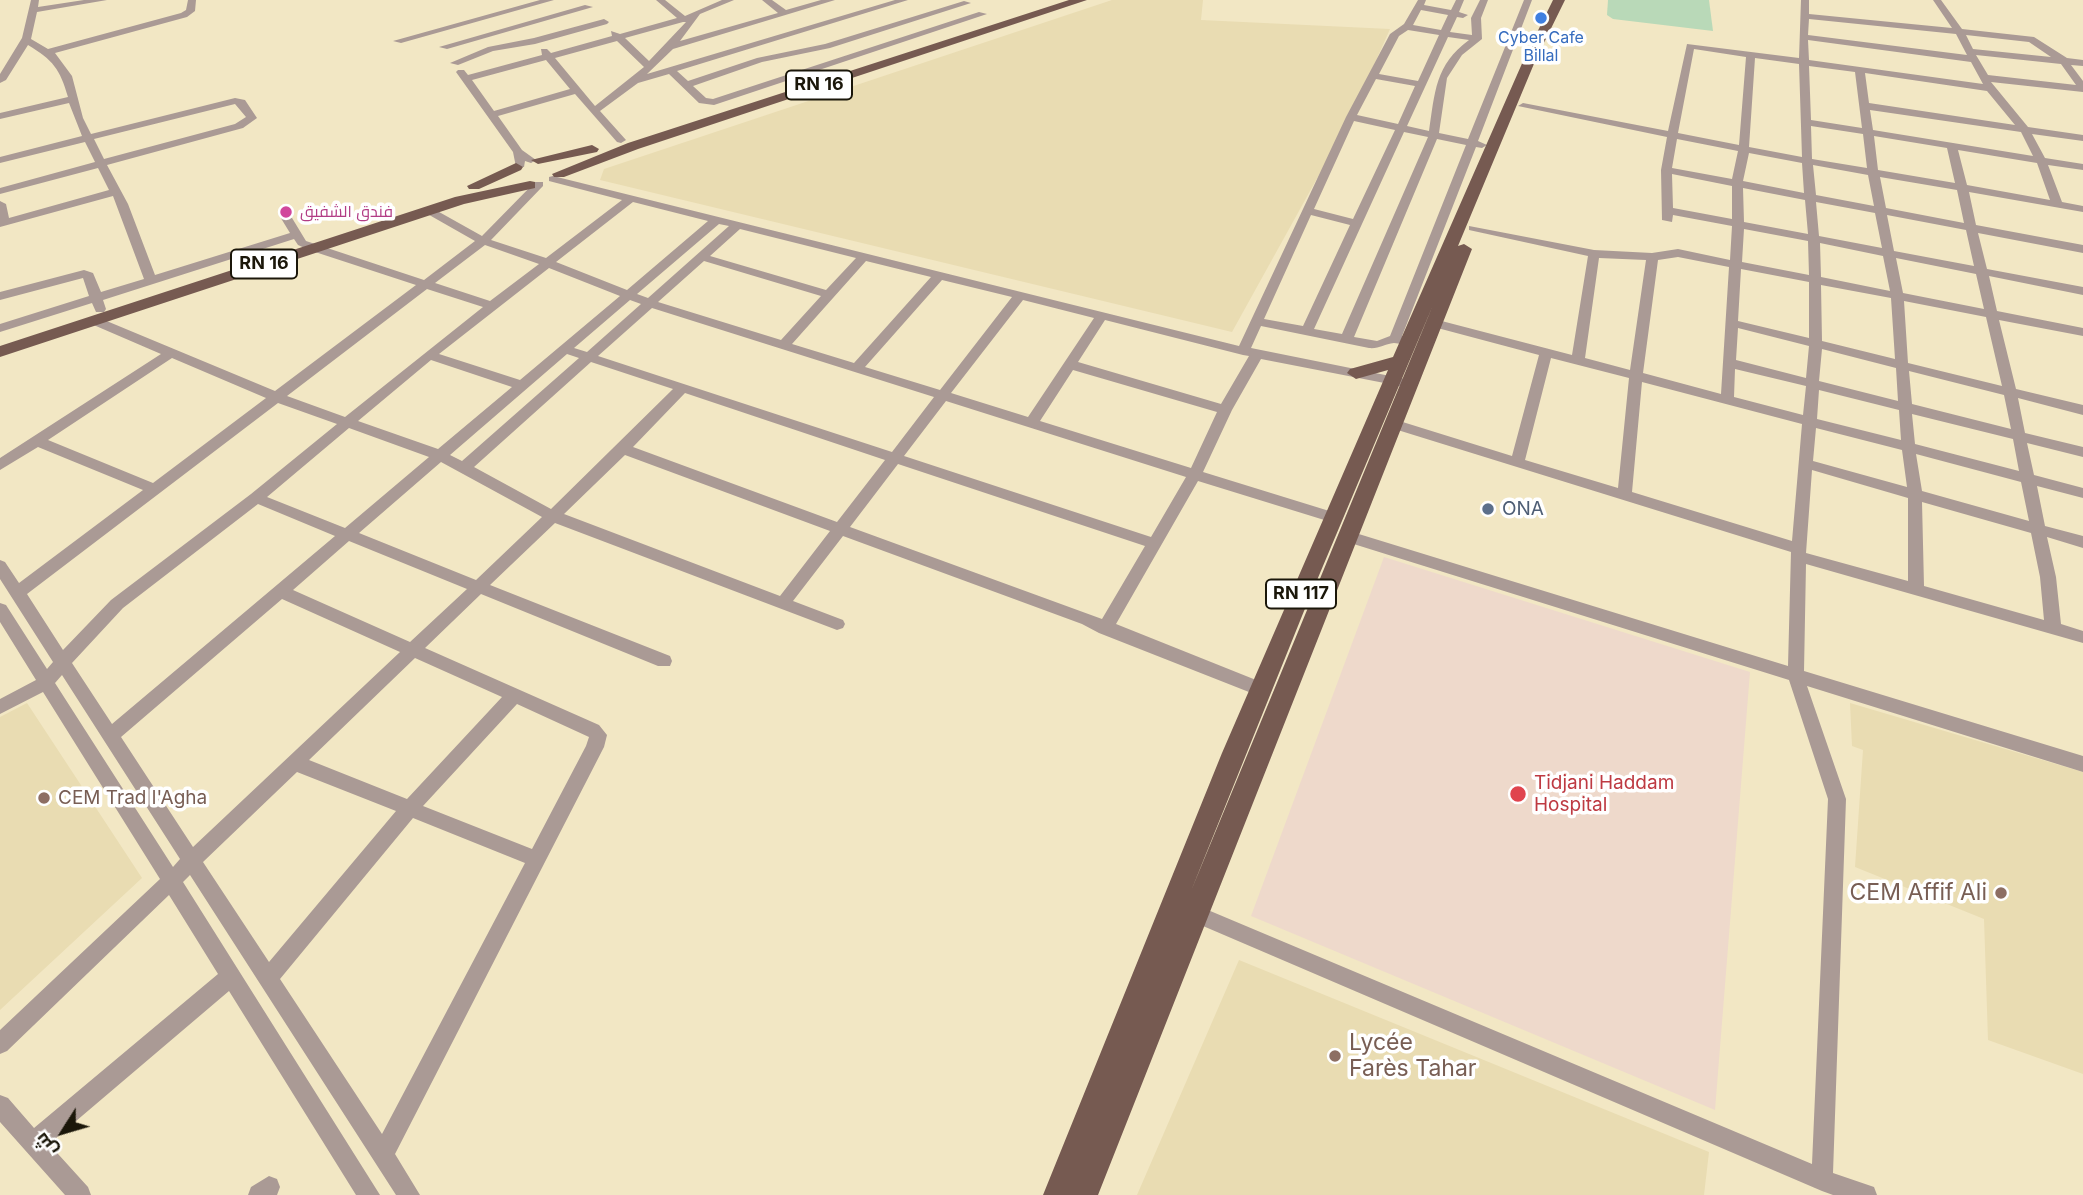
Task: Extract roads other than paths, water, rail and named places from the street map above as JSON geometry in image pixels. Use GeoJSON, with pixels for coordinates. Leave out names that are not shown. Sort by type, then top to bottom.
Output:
{"type":"FeatureCollection","features":[{"type":"Feature","properties":{"kind":"main road","name":"RN 16"},"geometry":{"type":"LineString","coordinates":[[0,343],[462,190],[525,161],[621,140],[785,83],[1058,0]]}},
{"type":"Feature","properties":{"kind":"main road","name":"RN 16"},"geometry":{"type":"LineString","coordinates":[[556,176],[991,21],[1081,0]]}},
{"type":"Feature","properties":{"kind":"main road","name":"RN 117"},"geometry":{"type":"LineString","coordinates":[[1058,1195],[1260,689],[1397,375],[1483,145],[1559,0]]}},
{"type":"Feature","properties":{"kind":"main road","name":"RN 117"},"geometry":{"type":"LineString","coordinates":[[1083,1195],[1281,695],[1349,537],[1393,424],[1397,375],[1434,323],[1569,0]]}},
{"type":"Feature","properties":{"kind":"main road"},"geometry":{"type":"LineString","coordinates":[[525,161],[555,162],[560,165],[556,176],[534,185],[511,179],[510,175],[525,161]]}},
{"type":"Feature","properties":{"kind":"main road","name":"RN 16"},"geometry":{"type":"LineString","coordinates":[[304,242],[428,211],[484,193],[534,185]]}},
{"type":"Feature","properties":{"kind":"main road","name":"RN 16"},"geometry":{"type":"LineString","coordinates":[[0,352],[97,309]]}},
{"type":"Feature","properties":{"kind":"main road"},"geometry":{"type":"LineString","coordinates":[[1355,376],[1397,375]]}},
{"type":"Feature","properties":{"kind":"main road"},"geometry":{"type":"LineString","coordinates":[[1355,376],[1397,375]]}},
{"type":"Feature","properties":{"kind":"street"},"geometry":{"type":"LineString","coordinates":[[0,80],[6,76],[13,57],[26,40],[34,5],[103,0]]}},
{"type":"Feature","properties":{"kind":"street"},"geometry":{"type":"LineString","coordinates":[[46,52],[184,15],[190,11],[192,0]]}},
{"type":"Feature","properties":{"kind":"street"},"geometry":{"type":"LineString","coordinates":[[398,41],[534,2],[550,0]]}},
{"type":"Feature","properties":{"kind":"street"},"geometry":{"type":"LineString","coordinates":[[660,0],[688,18]]}},
{"type":"Feature","properties":{"kind":"street"},"geometry":{"type":"LineString","coordinates":[[466,79],[688,18],[706,7],[730,0]]}},
{"type":"Feature","properties":{"kind":"street"},"geometry":{"type":"LineString","coordinates":[[766,0],[784,13]]}},
{"type":"Feature","properties":{"kind":"street"},"geometry":{"type":"LineString","coordinates":[[667,48],[831,0]]}},
{"type":"Feature","properties":{"kind":"street"},"geometry":{"type":"LineString","coordinates":[[635,81],[904,0]]}},
{"type":"Feature","properties":{"kind":"street"},"geometry":{"type":"LineString","coordinates":[[1307,331],[1460,0]]}},
{"type":"Feature","properties":{"kind":"street"},"geometry":{"type":"LineString","coordinates":[[1477,39],[1476,18],[1484,0]]}},
{"type":"Feature","properties":{"kind":"street"},"geometry":{"type":"LineString","coordinates":[[1351,117],[1483,145],[1505,55],[1528,0]]}},
{"type":"Feature","properties":{"kind":"street"},"geometry":{"type":"LineString","coordinates":[[1805,0],[1803,37],[1807,162],[1814,241],[1816,344],[1812,420],[1799,552],[1796,677],[1838,799],[1822,1180]]}},
{"type":"Feature","properties":{"kind":"street"},"geometry":{"type":"LineString","coordinates":[[1937,0],[1959,32],[1990,88],[2025,130],[2042,162],[2057,205]]}},
{"type":"Feature","properties":{"kind":"street"},"geometry":{"type":"LineString","coordinates":[[687,85],[760,60],[827,46],[965,1],[991,21]]}},
{"type":"Feature","properties":{"kind":"street"},"geometry":{"type":"LineString","coordinates":[[444,47],[585,3],[648,65]]}},
{"type":"Feature","properties":{"kind":"street"},"geometry":{"type":"LineString","coordinates":[[1105,629],[1195,474],[1250,352],[1257,321],[1351,117],[1395,34],[1407,27],[1420,3],[1476,18]]}},
{"type":"Feature","properties":{"kind":"street"},"geometry":{"type":"LineString","coordinates":[[890,4],[931,31]]}},
{"type":"Feature","properties":{"kind":"street"},"geometry":{"type":"LineString","coordinates":[[1804,16],[2031,39],[2064,61],[2083,88]]}},
{"type":"Feature","properties":{"kind":"street"},"geometry":{"type":"LineString","coordinates":[[594,111],[635,81],[648,65],[684,32],[688,18]]}},
{"type":"Feature","properties":{"kind":"street"},"geometry":{"type":"LineString","coordinates":[[670,70],[703,101],[711,102],[785,83],[846,59],[931,31],[991,21]]}},
{"type":"Feature","properties":{"kind":"street"},"geometry":{"type":"LineString","coordinates":[[455,63],[491,48],[535,41],[604,22]]}},
{"type":"Feature","properties":{"kind":"street"},"geometry":{"type":"LineString","coordinates":[[1407,27],[1477,39]]}},
{"type":"Feature","properties":{"kind":"street"},"geometry":{"type":"LineString","coordinates":[[806,30],[846,59]]}},
{"type":"Feature","properties":{"kind":"street"},"geometry":{"type":"LineString","coordinates":[[433,32],[525,161]]}},
{"type":"Feature","properties":{"kind":"street"},"geometry":{"type":"LineString","coordinates":[[1803,37],[1971,55],[2083,63]]}},
{"type":"Feature","properties":{"kind":"street"},"geometry":{"type":"LineString","coordinates":[[1346,340],[1434,134],[1442,78],[1458,53],[1477,39]]}},
{"type":"Feature","properties":{"kind":"street"},"geometry":{"type":"LineString","coordinates":[[26,40],[46,52],[67,76],[88,137],[116,192],[151,281]]}},
{"type":"Feature","properties":{"kind":"street"},"geometry":{"type":"LineString","coordinates":[[535,41],[621,140]]}},
{"type":"Feature","properties":{"kind":"street"},"geometry":{"type":"LineString","coordinates":[[1990,88],[1690,46],[1666,170],[1667,215],[1738,226],[2083,292]]}},
{"type":"Feature","properties":{"kind":"street"},"geometry":{"type":"LineString","coordinates":[[746,48],[760,60]]}},
{"type":"Feature","properties":{"kind":"street"},"geometry":{"type":"LineString","coordinates":[[1727,398],[1738,226],[1737,184],[1744,149],[1751,54]]}},
{"type":"Feature","properties":{"kind":"street"},"geometry":{"type":"LineString","coordinates":[[1505,55],[1530,59]]}},
{"type":"Feature","properties":{"kind":"street"},"geometry":{"type":"LineString","coordinates":[[1860,70],[1873,172],[1898,295],[1908,446],[1915,493],[1916,590]]}},
{"type":"Feature","properties":{"kind":"street"},"geometry":{"type":"LineString","coordinates":[[1373,76],[1420,84]]}},
{"type":"Feature","properties":{"kind":"street"},"geometry":{"type":"LineString","coordinates":[[1984,78],[2083,88]]}},
{"type":"Feature","properties":{"kind":"street"},"geometry":{"type":"LineString","coordinates":[[490,115],[578,90]]}},
{"type":"Feature","properties":{"kind":"street"},"geometry":{"type":"LineString","coordinates":[[0,116],[73,99]]}},
{"type":"Feature","properties":{"kind":"street"},"geometry":{"type":"LineString","coordinates":[[0,160],[235,101],[243,103],[252,118],[239,126],[0,191]]}},
{"type":"Feature","properties":{"kind":"street"},"geometry":{"type":"LineString","coordinates":[[1523,106],[1807,162],[2083,209]]}},
{"type":"Feature","properties":{"kind":"street"},"geometry":{"type":"LineString","coordinates":[[1866,106],[2083,138]]}},
{"type":"Feature","properties":{"kind":"street"},"geometry":{"type":"LineString","coordinates":[[1806,122],[2083,167]]}},
{"type":"Feature","properties":{"kind":"street"},"geometry":{"type":"LineString","coordinates":[[1952,146],[1969,228],[2010,392],[2039,530],[2053,629]]}},
{"type":"Feature","properties":{"kind":"street"},"geometry":{"type":"LineString","coordinates":[[1666,170],[2083,249]]}},
{"type":"Feature","properties":{"kind":"street"},"geometry":{"type":"LineString","coordinates":[[556,176],[939,275],[1355,376]]}},
{"type":"Feature","properties":{"kind":"street"},"geometry":{"type":"LineString","coordinates":[[18,593],[483,241],[534,185]]}},
{"type":"Feature","properties":{"kind":"street"},"geometry":{"type":"LineString","coordinates":[[0,204],[2,224],[116,192]]}},
{"type":"Feature","properties":{"kind":"street"},"geometry":{"type":"LineString","coordinates":[[0,707],[45,683],[117,604],[256,498],[429,355],[634,197]]}},
{"type":"Feature","properties":{"kind":"street"},"geometry":{"type":"LineString","coordinates":[[428,211],[483,241],[548,262],[648,303],[1334,518]]}},
{"type":"Feature","properties":{"kind":"street"},"geometry":{"type":"LineString","coordinates":[[1308,211],[1357,223]]}},
{"type":"Feature","properties":{"kind":"street"},"geometry":{"type":"LineString","coordinates":[[285,215],[304,242]]}},
{"type":"Feature","properties":{"kind":"street"},"geometry":{"type":"LineString","coordinates":[[110,736],[718,219]]}},
{"type":"Feature","properties":{"kind":"street"},"geometry":{"type":"LineString","coordinates":[[464,468],[587,356],[739,224]]}},
{"type":"Feature","properties":{"kind":"street"},"geometry":{"type":"LineString","coordinates":[[1473,228],[1594,254],[1652,257],[1678,253],[1814,277],[2083,332]]}},
{"type":"Feature","properties":{"kind":"street"},"geometry":{"type":"LineString","coordinates":[[0,328],[97,309],[151,281],[304,242],[492,306]]}},
{"type":"Feature","properties":{"kind":"street"},"geometry":{"type":"LineString","coordinates":[[1578,361],[1594,254]]}},
{"type":"Feature","properties":{"kind":"street"},"geometry":{"type":"LineString","coordinates":[[783,346],[864,256]]}},
{"type":"Feature","properties":{"kind":"street"},"geometry":{"type":"LineString","coordinates":[[702,257],[829,295]]}},
{"type":"Feature","properties":{"kind":"street"},"geometry":{"type":"LineString","coordinates":[[1625,494],[1636,375],[1652,257]]}},
{"type":"Feature","properties":{"kind":"street"},"geometry":{"type":"LineString","coordinates":[[0,296],[80,273],[89,276],[97,309],[171,353],[276,397],[439,456],[550,515],[837,624]]}},
{"type":"Feature","properties":{"kind":"street"},"geometry":{"type":"LineString","coordinates":[[856,369],[939,275]]}},
{"type":"Feature","properties":{"kind":"street"},"geometry":{"type":"LineString","coordinates":[[783,603],[1020,295]]}},
{"type":"Feature","properties":{"kind":"street"},"geometry":{"type":"LineString","coordinates":[[1031,424],[1072,365],[1102,315]]}},
{"type":"Feature","properties":{"kind":"street"},"geometry":{"type":"LineString","coordinates":[[1257,321],[1378,345],[1397,375]]}},
{"type":"Feature","properties":{"kind":"street"},"geometry":{"type":"LineString","coordinates":[[1434,323],[2083,493]]}},
{"type":"Feature","properties":{"kind":"street"},"geometry":{"type":"LineString","coordinates":[[1732,323],[2083,410]]}},
{"type":"Feature","properties":{"kind":"street"},"geometry":{"type":"LineString","coordinates":[[564,349],[1153,543]]}},
{"type":"Feature","properties":{"kind":"street"},"geometry":{"type":"LineString","coordinates":[[0,466],[171,353]]}},
{"type":"Feature","properties":{"kind":"street"},"geometry":{"type":"LineString","coordinates":[[1518,461],[1546,354]]}},
{"type":"Feature","properties":{"kind":"street"},"geometry":{"type":"LineString","coordinates":[[429,355],[521,386]]}},
{"type":"Feature","properties":{"kind":"street"},"geometry":{"type":"LineString","coordinates":[[1730,363],[2083,452]]}},
{"type":"Feature","properties":{"kind":"street"},"geometry":{"type":"LineString","coordinates":[[1072,365],[1226,410]]}},
{"type":"Feature","properties":{"kind":"street"},"geometry":{"type":"LineString","coordinates":[[0,1044],[550,515],[623,449],[682,388]]}},
{"type":"Feature","properties":{"kind":"street"},"geometry":{"type":"LineString","coordinates":[[1393,424],[1625,494],[1916,590],[2083,637]]}},
{"type":"Feature","properties":{"kind":"street"},"geometry":{"type":"LineString","coordinates":[[37,441],[155,489]]}},
{"type":"Feature","properties":{"kind":"street"},"geometry":{"type":"LineString","coordinates":[[623,449],[842,528],[1260,689]]}},
{"type":"Feature","properties":{"kind":"street"},"geometry":{"type":"LineString","coordinates":[[1807,464],[2083,542]]}},
{"type":"Feature","properties":{"kind":"street"},"geometry":{"type":"LineString","coordinates":[[256,498],[664,661]]}},
{"type":"Feature","properties":{"kind":"street"},"geometry":{"type":"LineString","coordinates":[[1349,537],[2083,764]]}},
{"type":"Feature","properties":{"kind":"street"},"geometry":{"type":"LineString","coordinates":[[0,566],[409,1195]]}},
{"type":"Feature","properties":{"kind":"street"},"geometry":{"type":"LineString","coordinates":[[280,591],[598,735],[595,747],[538,860],[383,1155]]}},
{"type":"Feature","properties":{"kind":"street"},"geometry":{"type":"LineString","coordinates":[[0,609],[369,1195]]}},
{"type":"Feature","properties":{"kind":"street"},"geometry":{"type":"LineString","coordinates":[[268,978],[410,808],[513,695]]}},
{"type":"Feature","properties":{"kind":"street"},"geometry":{"type":"LineString","coordinates":[[293,762],[538,860]]}},
{"type":"Feature","properties":{"kind":"street"},"geometry":{"type":"LineString","coordinates":[[1174,905],[1822,1180],[1866,1195]]}},
{"type":"Feature","properties":{"kind":"street"},"geometry":{"type":"LineString","coordinates":[[34,1142],[232,975]]}},
{"type":"Feature","properties":{"kind":"street"},"geometry":{"type":"LineString","coordinates":[[0,1106],[80,1195]]}},
{"type":"Feature","properties":{"kind":"place","name":"Cyber Cafe Billal"},"geometry":{"type":"Point","coordinates":[1541,18]}},
{"type":"Feature","properties":{"kind":"place","name":"فندق الشفيق"},"geometry":{"type":"Point","coordinates":[286,212]}},
{"type":"Feature","properties":{"kind":"place","name":"ONA"},"geometry":{"type":"Point","coordinates":[1488,509]}},
{"type":"Feature","properties":{"kind":"place","name":"Tidjani Haddam Hospital"},"geometry":{"type":"Point","coordinates":[1518,794]}},
{"type":"Feature","properties":{"kind":"place","name":"CEM Trad l'Agha"},"geometry":{"type":"Point","coordinates":[44,798]}},
{"type":"Feature","properties":{"kind":"place","name":"CEM Affif Ali"},"geometry":{"type":"Point","coordinates":[2001,893]}},
{"type":"Feature","properties":{"kind":"place","name":"Lycée Farès Tahar"},"geometry":{"type":"Point","coordinates":[1335,1056]}}]}
